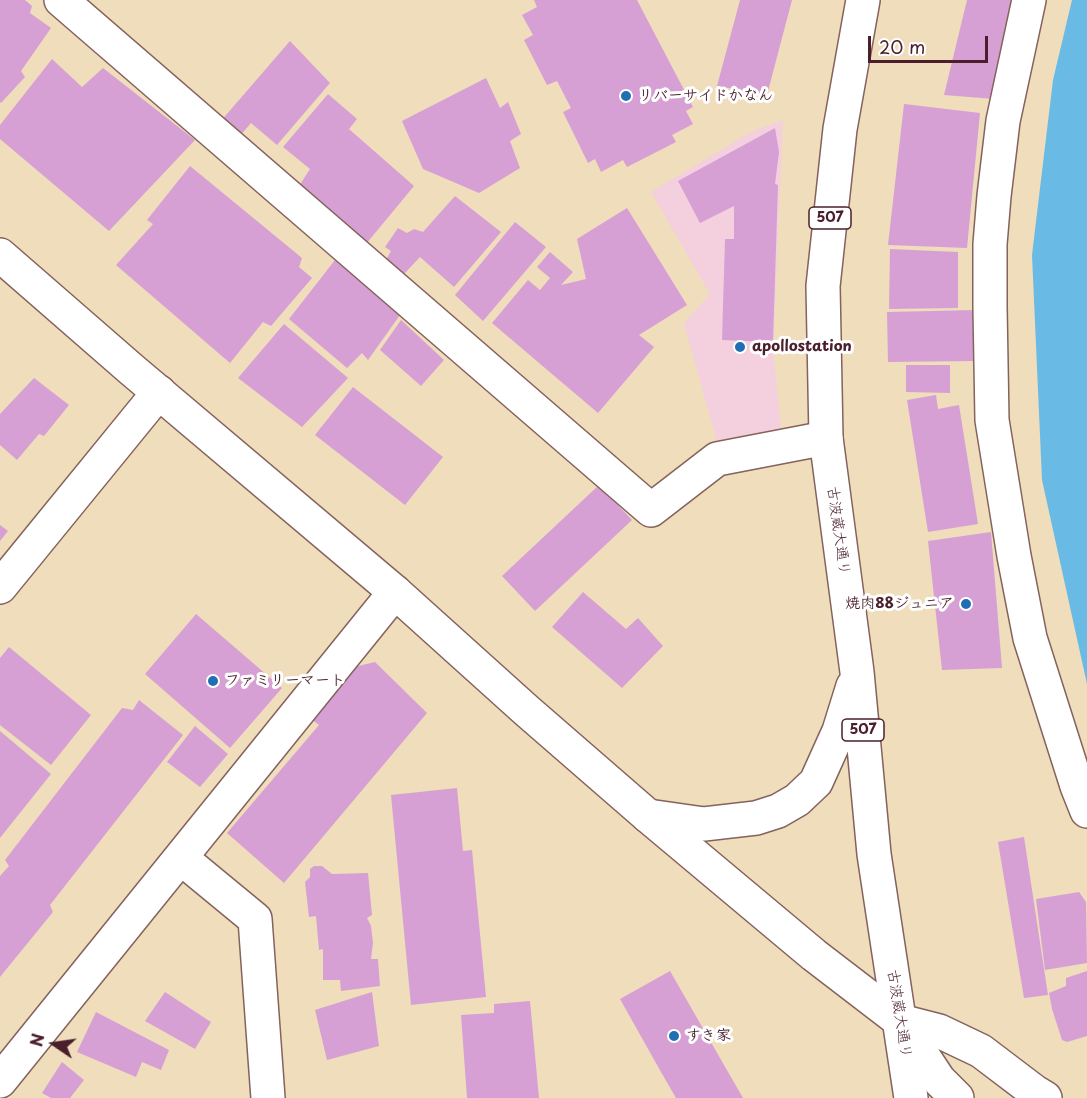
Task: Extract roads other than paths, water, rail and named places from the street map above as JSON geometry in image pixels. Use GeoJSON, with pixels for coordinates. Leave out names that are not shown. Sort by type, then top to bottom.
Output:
{"type":"FeatureCollection","features":[{"type":"Feature","properties":{"kind":"main road"},"geometry":{"type":"LineString","coordinates":[[61,0],[651,510],[717,459],[826,438]]}},
{"type":"Feature","properties":{"kind":"main road","name":"古波蔵大通り"},"geometry":{"type":"LineString","coordinates":[[864,0],[840,129],[823,286],[826,438],[857,672],[874,854],[911,1098]]}},
{"type":"Feature","properties":{"kind":"main road"},"geometry":{"type":"LineString","coordinates":[[1029,0],[1003,121],[994,196],[990,244],[992,420],[1030,638],[1087,811]]}},
{"type":"Feature","properties":{"kind":"main road"},"geometry":{"type":"LineString","coordinates":[[0,255],[395,592],[648,816],[814,955],[900,1021],[939,1080],[957,1098]]}},
{"type":"Feature","properties":{"kind":"main road"},"geometry":{"type":"LineString","coordinates":[[0,587],[159,392]]}},
{"type":"Feature","properties":{"kind":"main road"},"geometry":{"type":"LineString","coordinates":[[0,1081],[395,592]]}},
{"type":"Feature","properties":{"kind":"main road"},"geometry":{"type":"LineString","coordinates":[[648,816],[704,824],[756,818],[778,811],[797,800],[816,782],[839,731],[857,672]]}},
{"type":"Feature","properties":{"kind":"main road"},"geometry":{"type":"LineString","coordinates":[[181,858],[255,919],[268,1098]]}},
{"type":"Feature","properties":{"kind":"main road"},"geometry":{"type":"LineString","coordinates":[[900,1021],[939,1031],[981,1051],[1045,1098]]}},
{"type":"Feature","properties":{"kind":"water"},"geometry":{"type":"Polygon","coordinates":[[[1072,0],[1087,0],[1087,684],[1042,480],[1032,255],[1053,80],[1072,0]]]}},
{"type":"Feature","properties":{"kind":"place","name":"リバーサイドかなん"},"geometry":{"type":"Point","coordinates":[626,96]}},
{"type":"Feature","properties":{"kind":"place","name":"apollostation"},"geometry":{"type":"Point","coordinates":[740,347]}},
{"type":"Feature","properties":{"kind":"place","name":"焼肉88ジュニア"},"geometry":{"type":"Point","coordinates":[966,604]}},
{"type":"Feature","properties":{"kind":"place","name":"ファミリーマート"},"geometry":{"type":"Point","coordinates":[213,681]}},
{"type":"Feature","properties":{"kind":"place","name":"すき家"},"geometry":{"type":"Point","coordinates":[674,1036]}}]}
